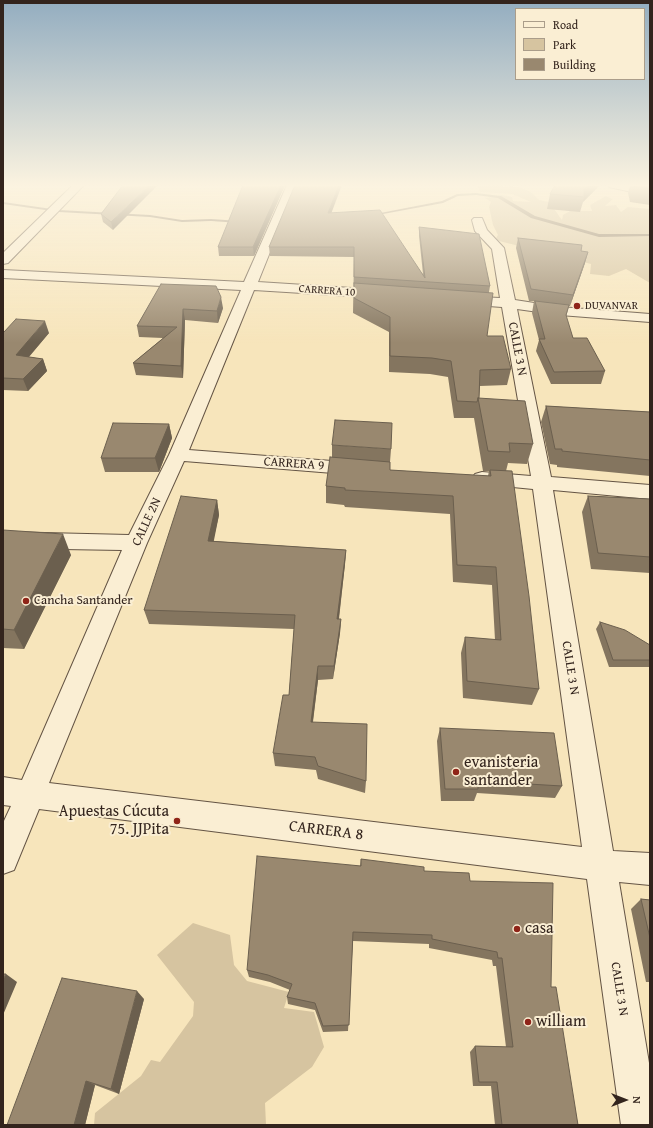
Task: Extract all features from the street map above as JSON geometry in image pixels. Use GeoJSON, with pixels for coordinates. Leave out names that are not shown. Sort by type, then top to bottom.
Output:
{"type":"FeatureCollection","features":[{"type":"Feature","properties":{"kind":"street"},"geometry":{"type":"LineString","coordinates":[[3,260],[26,238]]}},
{"type":"Feature","properties":{"kind":"street","name":"CALLE 2N"},"geometry":{"type":"LineString","coordinates":[[3,859],[16,792],[178,455],[270,238]]}},
{"type":"Feature","properties":{"kind":"street","name":"CALLE 3 N"},"geometry":{"type":"LineString","coordinates":[[488,238],[498,248],[542,482],[640,1125]]}},
{"type":"Feature","properties":{"kind":"street","name":"CARRERA 10"},"geometry":{"type":"LineString","coordinates":[[3,274],[250,286],[399,296]]}},
{"type":"Feature","properties":{"kind":"street"},"geometry":{"type":"LineString","coordinates":[[446,298],[650,318]]}},
{"type":"Feature","properties":{"kind":"street","name":"CARRERA 9"},"geometry":{"type":"LineString","coordinates":[[178,455],[376,470]]}},
{"type":"Feature","properties":{"kind":"street"},"geometry":{"type":"LineString","coordinates":[[463,476],[650,492]]}},
{"type":"Feature","properties":{"kind":"street"},"geometry":{"type":"LineString","coordinates":[[3,540],[136,543]]}},
{"type":"Feature","properties":{"kind":"street","name":"CARRERA 8"},"geometry":{"type":"LineString","coordinates":[[16,792],[600,865],[650,869]]}},
{"type":"Feature","properties":{"kind":"green space"},"geometry":{"type":"Polygon","coordinates":[[[496,238],[650,238],[650,283],[626,269],[609,276],[590,274],[591,264],[495,240],[496,238]]]}},
{"type":"Feature","properties":{"kind":"green space"},"geometry":{"type":"Polygon","coordinates":[[[193,923],[230,935],[234,965],[247,981],[289,992],[284,1008],[314,1012],[324,1047],[312,1067],[265,1103],[266,1125],[94,1125],[95,1113],[141,1076],[151,1060],[160,1062],[193,1016],[194,1002],[157,955],[193,923]]]}},
{"type":"Feature","properties":{"kind":"building"},"geometry":{"type":"Polygon","coordinates":[[[222,238],[257,238],[253,247],[218,247],[222,238]]]}},
{"type":"Feature","properties":{"kind":"building"},"geometry":{"type":"Polygon","coordinates":[[[273,238],[398,238],[425,278],[420,238],[480,238],[490,286],[354,277],[354,247],[269,247],[273,238]]]}},
{"type":"Feature","properties":{"kind":"building"},"geometry":{"type":"Polygon","coordinates":[[[518,238],[582,245],[581,251],[588,252],[573,295],[531,289],[518,238]]]}},
{"type":"Feature","properties":{"kind":"building"},"geometry":{"type":"Polygon","coordinates":[[[354,283],[493,293],[487,336],[503,336],[511,369],[480,370],[479,398],[477,402],[457,401],[451,361],[432,358],[390,356],[390,317],[354,298],[354,283]]]}},
{"type":"Feature","properties":{"kind":"building"},"geometry":{"type":"Polygon","coordinates":[[[161,284],[216,286],[221,297],[217,311],[183,309],[181,366],[133,363],[177,327],[137,326],[161,284]]]}},
{"type":"Feature","properties":{"kind":"building"},"geometry":{"type":"Polygon","coordinates":[[[535,301],[569,305],[566,315],[573,338],[587,338],[605,371],[554,372],[539,339],[545,339],[535,301]]]}},
{"type":"Feature","properties":{"kind":"building"},"geometry":{"type":"Polygon","coordinates":[[[16,319],[45,321],[16,355],[43,359],[23,379],[3,378],[3,332],[16,319]]]}},
{"type":"Feature","properties":{"kind":"building"},"geometry":{"type":"Polygon","coordinates":[[[478,398],[525,401],[533,444],[509,443],[510,452],[488,451],[478,398]]]}},
{"type":"Feature","properties":{"kind":"building"},"geometry":{"type":"Polygon","coordinates":[[[546,406],[650,412],[650,460],[555,449],[546,406]]]}},
{"type":"Feature","properties":{"kind":"building"},"geometry":{"type":"Polygon","coordinates":[[[335,420],[392,423],[391,449],[332,445],[335,420]]]}},
{"type":"Feature","properties":{"kind":"building"},"geometry":{"type":"Polygon","coordinates":[[[113,423],[169,424],[155,458],[101,458],[113,423]]]}},
{"type":"Feature","properties":{"kind":"building"},"geometry":{"type":"Polygon","coordinates":[[[330,457],[390,462],[390,470],[491,476],[490,470],[512,471],[529,596],[539,689],[467,681],[465,637],[501,640],[496,567],[457,565],[453,496],[345,490],[345,488],[326,486],[330,457]]]}},
{"type":"Feature","properties":{"kind":"building"},"geometry":{"type":"Polygon","coordinates":[[[181,496],[217,500],[208,541],[346,550],[337,619],[341,619],[334,666],[318,666],[311,722],[367,724],[366,781],[318,766],[315,757],[273,753],[283,695],[289,695],[295,615],[144,610],[181,496]]]}},
{"type":"Feature","properties":{"kind":"building"},"geometry":{"type":"Polygon","coordinates":[[[588,496],[650,499],[650,557],[598,553],[588,496]]]}},
{"type":"Feature","properties":{"kind":"building"},"geometry":{"type":"Polygon","coordinates":[[[3,530],[63,534],[14,630],[3,629],[3,530]]]}},
{"type":"Feature","properties":{"kind":"building"},"geometry":{"type":"Polygon","coordinates":[[[600,622],[625,630],[650,645],[650,660],[613,660],[600,622]]]}},
{"type":"Feature","properties":{"kind":"building"},"geometry":{"type":"Polygon","coordinates":[[[440,728],[554,733],[562,786],[478,781],[478,789],[445,789],[440,728]]]}},
{"type":"Feature","properties":{"kind":"building"},"geometry":{"type":"Polygon","coordinates":[[[257,856],[361,866],[361,859],[424,867],[424,871],[469,873],[470,881],[553,883],[551,987],[556,987],[578,1125],[502,1125],[497,1082],[479,1082],[475,1046],[513,1047],[502,958],[498,958],[497,952],[432,939],[432,935],[353,932],[349,1025],[323,1026],[315,1003],[287,997],[292,984],[268,975],[247,970],[257,856]]]}},
{"type":"Feature","properties":{"kind":"building"},"geometry":{"type":"Polygon","coordinates":[[[641,899],[650,900],[650,938],[641,899]]]}},
{"type":"Feature","properties":{"kind":"building"},"geometry":{"type":"Polygon","coordinates":[[[62,978],[137,991],[111,1089],[86,1081],[74,1125],[7,1125],[62,978]]]}},
{"type":"Feature","properties":{"kind":"place","name":"DUVANVAR"},"geometry":{"type":"Point","coordinates":[577,306]}},
{"type":"Feature","properties":{"kind":"place","name":"Cancha Santander"},"geometry":{"type":"Point","coordinates":[26,601]}},
{"type":"Feature","properties":{"kind":"place","name":"evanisteria santander"},"geometry":{"type":"Point","coordinates":[456,772]}},
{"type":"Feature","properties":{"kind":"place","name":"Apuestas Cúcuta 75. JJPita"},"geometry":{"type":"Point","coordinates":[177,821]}},
{"type":"Feature","properties":{"kind":"place","name":"casa"},"geometry":{"type":"Point","coordinates":[517,929]}},
{"type":"Feature","properties":{"kind":"place","name":"william"},"geometry":{"type":"Point","coordinates":[528,1022]}}]}
